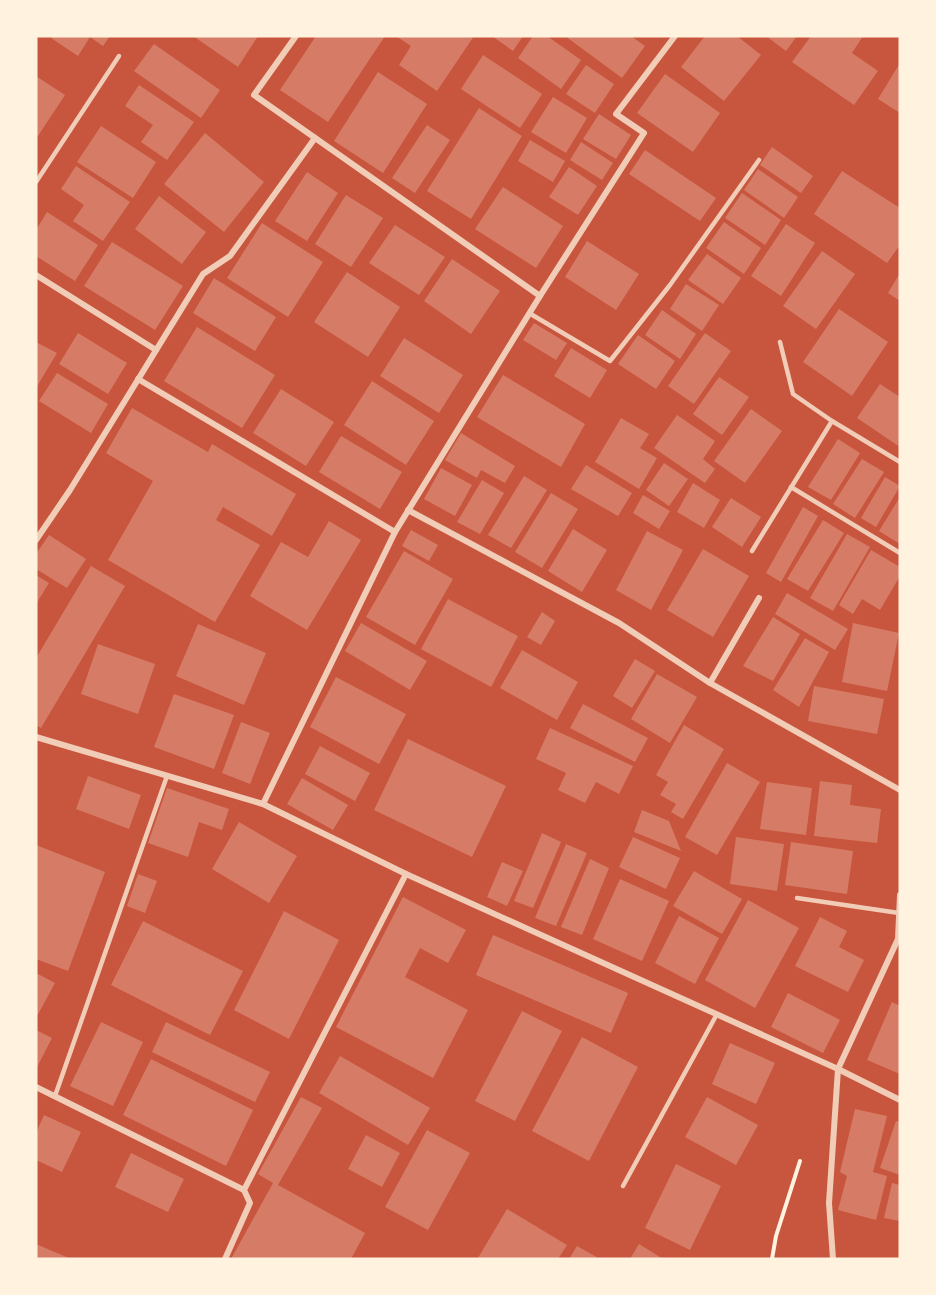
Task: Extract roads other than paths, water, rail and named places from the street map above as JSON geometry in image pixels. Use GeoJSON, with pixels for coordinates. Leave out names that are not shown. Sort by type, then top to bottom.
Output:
{"type":"FeatureCollection","features":[{"type":"Feature","properties":{"kind":"street"},"geometry":{"type":"LineString","coordinates":[[296,36],[254,96],[540,296]]}},
{"type":"Feature","properties":{"kind":"street"},"geometry":{"type":"LineString","coordinates":[[263,804],[395,532],[529,313],[644,134],[616,114],[675,36]]}},
{"type":"Feature","properties":{"kind":"street"},"geometry":{"type":"LineString","coordinates":[[36,540],[70,490],[203,274],[230,256],[315,138]]}},
{"type":"Feature","properties":{"kind":"street"},"geometry":{"type":"LineString","coordinates":[[36,275],[156,350]]}},
{"type":"Feature","properties":{"kind":"street"},"geometry":{"type":"LineString","coordinates":[[138,379],[395,532]]}},
{"type":"Feature","properties":{"kind":"street"},"geometry":{"type":"LineString","coordinates":[[408,510],[620,623],[710,683],[900,790]]}},
{"type":"Feature","properties":{"kind":"street"},"geometry":{"type":"LineString","coordinates":[[710,683],[759,598]]}},
{"type":"Feature","properties":{"kind":"street"},"geometry":{"type":"LineString","coordinates":[[36,737],[263,804],[406,874],[838,1069],[900,1100]]}},
{"type":"Feature","properties":{"kind":"street"},"geometry":{"type":"LineString","coordinates":[[244,1191],[406,874]]}},
{"type":"Feature","properties":{"kind":"street"},"geometry":{"type":"LineString","coordinates":[[833,1259],[830,1203],[838,1069],[899,939],[900,895]]}},
{"type":"Feature","properties":{"kind":"street"},"geometry":{"type":"LineString","coordinates":[[36,1087],[244,1191],[250,1203],[225,1259]]}},
{"type":"Feature","properties":{"kind":"lane"},"geometry":{"type":"LineString","coordinates":[[36,182],[119,56]]}},
{"type":"Feature","properties":{"kind":"lane"},"geometry":{"type":"LineString","coordinates":[[529,313],[610,362],[670,285],[759,160]]}},
{"type":"Feature","properties":{"kind":"lane"},"geometry":{"type":"LineString","coordinates":[[780,342],[793,394],[832,421],[900,462]]}},
{"type":"Feature","properties":{"kind":"lane"},"geometry":{"type":"LineString","coordinates":[[752,551],[832,421]]}},
{"type":"Feature","properties":{"kind":"lane"},"geometry":{"type":"LineString","coordinates":[[791,488],[900,552]]}},
{"type":"Feature","properties":{"kind":"lane"},"geometry":{"type":"LineString","coordinates":[[55,1096],[167,776]]}},
{"type":"Feature","properties":{"kind":"lane"},"geometry":{"type":"LineString","coordinates":[[797,898],[899,913]]}},
{"type":"Feature","properties":{"kind":"lane"},"geometry":{"type":"LineString","coordinates":[[623,1186],[717,1014]]}}]}
